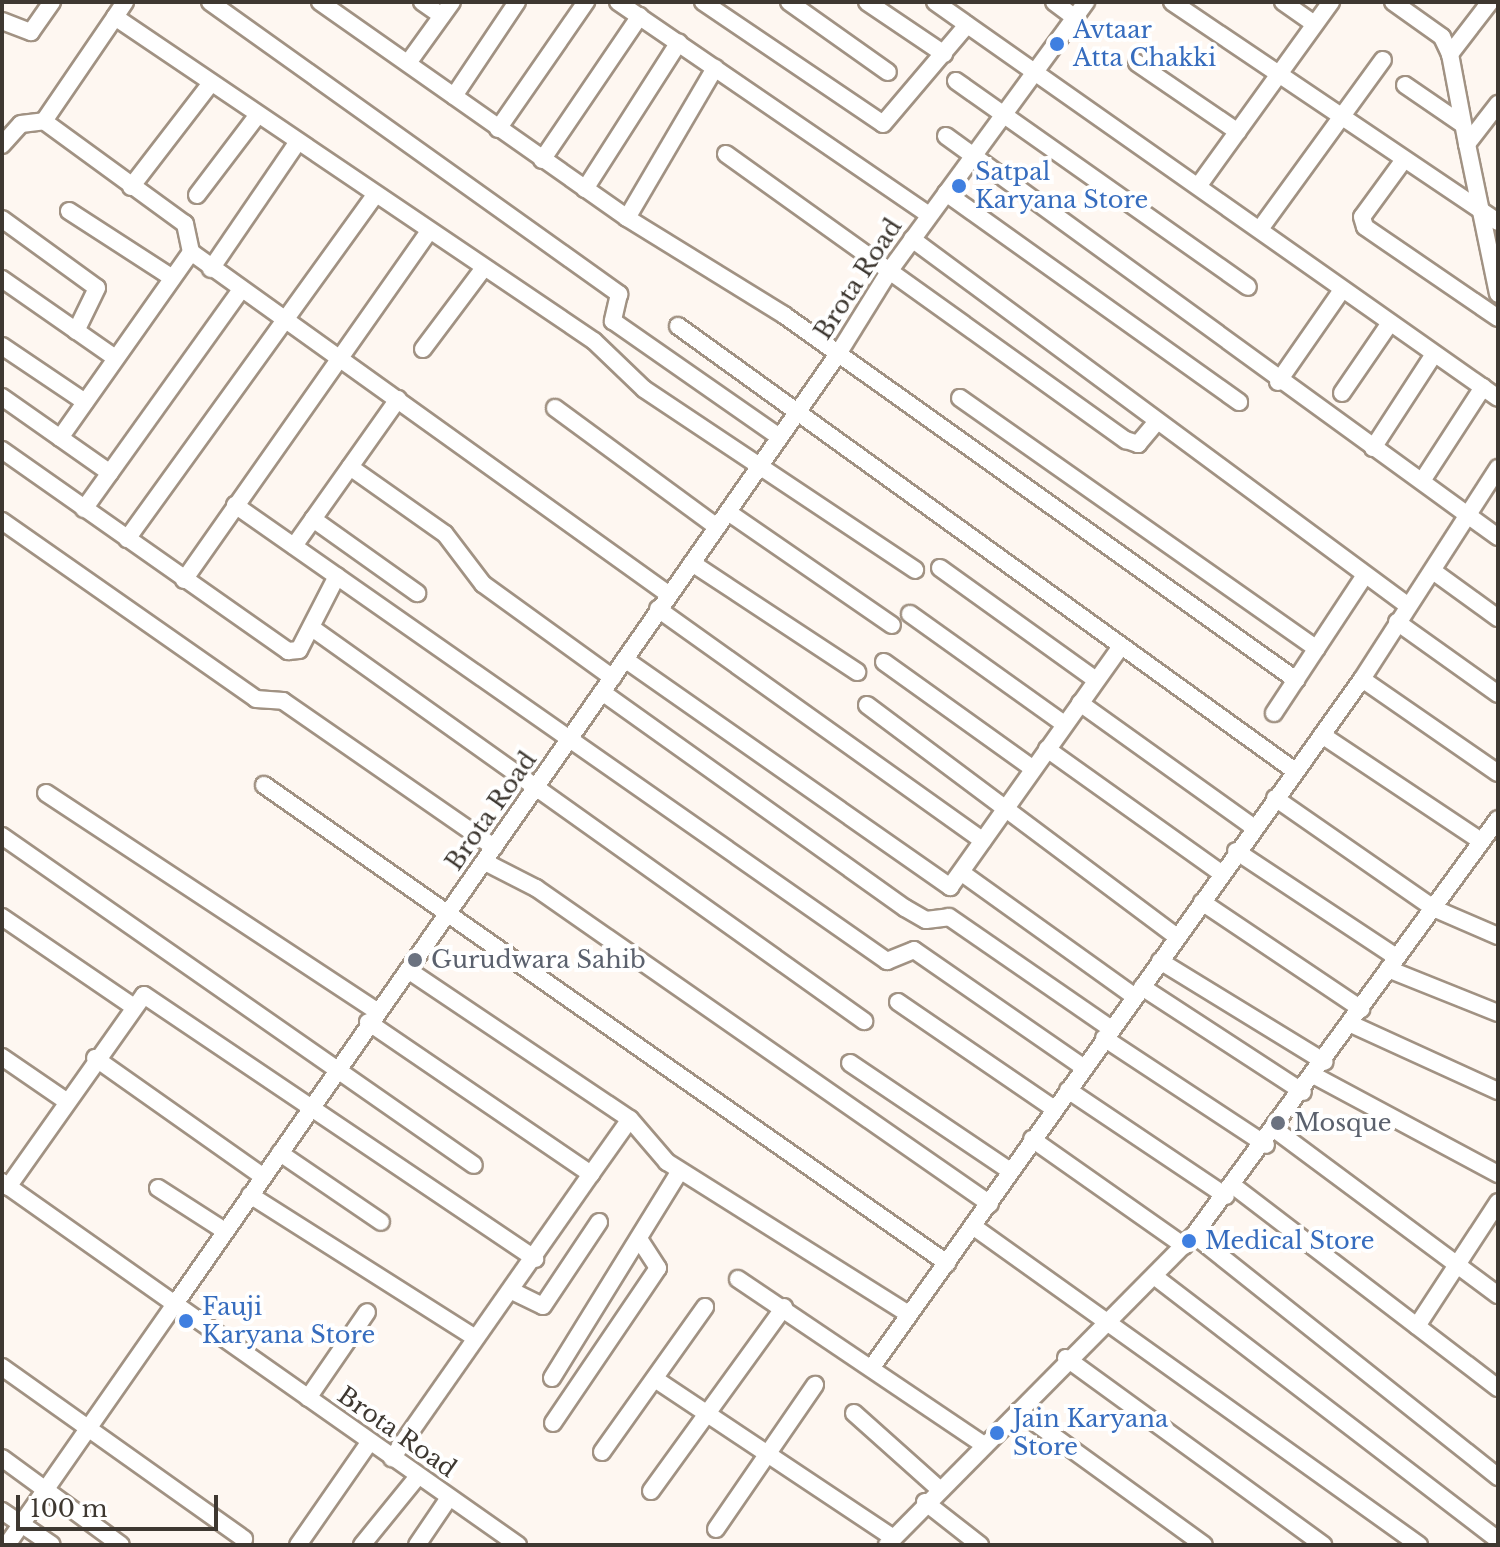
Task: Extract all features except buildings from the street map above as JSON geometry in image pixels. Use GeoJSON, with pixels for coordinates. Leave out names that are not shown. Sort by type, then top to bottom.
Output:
{"type":"FeatureCollection","features":[{"type":"Feature","properties":{"kind":"street"},"geometry":{"type":"LineString","coordinates":[[2,21],[31,32],[52,2]]}},
{"type":"Feature","properties":{"kind":"street"},"geometry":{"type":"LineString","coordinates":[[44,121],[125,2]]}},
{"type":"Feature","properties":{"kind":"street"},"geometry":{"type":"LineString","coordinates":[[210,2],[619,294],[613,321],[779,437]]}},
{"type":"Feature","properties":{"kind":"street"},"geometry":{"type":"LineString","coordinates":[[320,2],[627,218],[679,245],[838,354],[1296,680]]}},
{"type":"Feature","properties":{"kind":"street"},"geometry":{"type":"LineString","coordinates":[[408,63],[447,9],[422,2]]}},
{"type":"Feature","properties":{"kind":"street"},"geometry":{"type":"LineString","coordinates":[[454,96],[517,2]]}},
{"type":"Feature","properties":{"kind":"street"},"geometry":{"type":"LineString","coordinates":[[498,129],[586,2]]}},
{"type":"Feature","properties":{"kind":"street"},"geometry":{"type":"LineString","coordinates":[[618,2],[929,215]]}},
{"type":"Feature","properties":{"kind":"street"},"geometry":{"type":"LineString","coordinates":[[703,2],[883,124],[967,25]]}},
{"type":"Feature","properties":{"kind":"street"},"geometry":{"type":"LineString","coordinates":[[789,2],[888,72]]}},
{"type":"Feature","properties":{"kind":"street"},"geometry":{"type":"LineString","coordinates":[[867,2],[944,54]]}},
{"type":"Feature","properties":{"kind":"street"},"geometry":{"type":"LineString","coordinates":[[935,2],[1199,185],[1342,290],[1494,393],[1422,481]]}},
{"type":"Feature","properties":{"kind":"street"},"geometry":{"type":"LineString","coordinates":[[1054,2],[1075,18]]}},
{"type":"Feature","properties":{"kind":"street","name":"Brota Road"},"geometry":{"type":"LineString","coordinates":[[518,1545],[175,1304],[372,1016],[571,740],[668,594],[838,354],[890,270],[1086,2]]}},
{"type":"Feature","properties":{"kind":"street"},"geometry":{"type":"LineString","coordinates":[[1172,2],[1342,120],[1480,210],[1495,224],[1498,294]]}},
{"type":"Feature","properties":{"kind":"street"},"geometry":{"type":"LineString","coordinates":[[1283,2],[1313,23]]}},
{"type":"Feature","properties":{"kind":"street"},"geometry":{"type":"LineString","coordinates":[[1199,185],[1331,2]]}},
{"type":"Feature","properties":{"kind":"street"},"geometry":{"type":"LineString","coordinates":[[1393,2],[1442,37],[1450,54],[1480,210]]}},
{"type":"Feature","properties":{"kind":"street"},"geometry":{"type":"LineString","coordinates":[[1450,54],[1490,2]]}},
{"type":"Feature","properties":{"kind":"street"},"geometry":{"type":"LineString","coordinates":[[542,160],[640,16]]}},
{"type":"Feature","properties":{"kind":"street"},"geometry":{"type":"LineString","coordinates":[[115,17],[374,197],[594,341],[644,389],[915,570]]}},
{"type":"Feature","properties":{"kind":"street"},"geometry":{"type":"LineString","coordinates":[[585,189],[679,42]]}},
{"type":"Feature","properties":{"kind":"street"},"geometry":{"type":"LineString","coordinates":[[1260,229],[1383,60]]}},
{"type":"Feature","properties":{"kind":"street"},"geometry":{"type":"LineString","coordinates":[[1137,63],[1238,132]]}},
{"type":"Feature","properties":{"kind":"street"},"geometry":{"type":"LineString","coordinates":[[627,218],[715,68]]}},
{"type":"Feature","properties":{"kind":"street"},"geometry":{"type":"LineString","coordinates":[[956,81],[1248,287]]}},
{"type":"Feature","properties":{"kind":"street"},"geometry":{"type":"LineString","coordinates":[[131,187],[211,83]]}},
{"type":"Feature","properties":{"kind":"street"},"geometry":{"type":"LineString","coordinates":[[1405,85],[1462,124]]}},
{"type":"Feature","properties":{"kind":"street"},"geometry":{"type":"LineString","coordinates":[[1467,144],[1498,104]]}},
{"type":"Feature","properties":{"kind":"street"},"geometry":{"type":"LineString","coordinates":[[197,195],[257,116]]}},
{"type":"Feature","properties":{"kind":"street"},"geometry":{"type":"LineString","coordinates":[[2,145],[21,124],[44,121],[185,224],[191,252],[211,269],[398,399],[668,594]]}},
{"type":"Feature","properties":{"kind":"street"},"geometry":{"type":"LineString","coordinates":[[946,136],[1205,319],[1222,343],[1498,537]]}},
{"type":"Feature","properties":{"kind":"street"},"geometry":{"type":"LineString","coordinates":[[211,269],[297,143]]}},
{"type":"Feature","properties":{"kind":"street"},"geometry":{"type":"LineString","coordinates":[[726,154],[1126,440],[1138,444],[1157,421]]}},
{"type":"Feature","properties":{"kind":"street"},"geometry":{"type":"LineString","coordinates":[[1403,161],[1362,217],[1365,227],[1498,318]]}},
{"type":"Feature","properties":{"kind":"street"},"geometry":{"type":"LineString","coordinates":[[946,193],[1239,402]]}},
{"type":"Feature","properties":{"kind":"street"},"geometry":{"type":"LineString","coordinates":[[127,539],[288,323],[374,197]]}},
{"type":"Feature","properties":{"kind":"street"},"geometry":{"type":"LineString","coordinates":[[69,211],[171,277]]}},
{"type":"Feature","properties":{"kind":"street"},"geometry":{"type":"LineString","coordinates":[[2,219],[97,288],[76,331]]}},
{"type":"Feature","properties":{"kind":"street"},"geometry":{"type":"LineString","coordinates":[[184,580],[337,357],[429,231]]}},
{"type":"Feature","properties":{"kind":"street"},"geometry":{"type":"LineString","coordinates":[[912,239],[1407,605]]}},
{"type":"Feature","properties":{"kind":"street"},"geometry":{"type":"LineString","coordinates":[[60,438],[114,357],[191,252]]}},
{"type":"Feature","properties":{"kind":"street"},"geometry":{"type":"LineString","coordinates":[[423,349],[483,269]]}},
{"type":"Feature","properties":{"kind":"street"},"geometry":{"type":"LineString","coordinates":[[2,279],[114,357]]}},
{"type":"Feature","properties":{"kind":"street"},"geometry":{"type":"LineString","coordinates":[[84,509],[241,290]]}},
{"type":"Feature","properties":{"kind":"street"},"geometry":{"type":"LineString","coordinates":[[1278,382],[1342,290]]}},
{"type":"Feature","properties":{"kind":"street"},"geometry":{"type":"LineString","coordinates":[[1342,393],[1390,323]]}},
{"type":"Feature","properties":{"kind":"street"},"geometry":{"type":"LineString","coordinates":[[678,326],[799,410],[1120,648],[1295,771]]}},
{"type":"Feature","properties":{"kind":"street"},"geometry":{"type":"LineString","coordinates":[[2,346],[85,402]]}},
{"type":"Feature","properties":{"kind":"street"},"geometry":{"type":"LineString","coordinates":[[1373,448],[1434,354]]}},
{"type":"Feature","properties":{"kind":"street"},"geometry":{"type":"LineString","coordinates":[[2,397],[110,473]]}},
{"type":"Feature","properties":{"kind":"street"},"geometry":{"type":"LineString","coordinates":[[960,398],[1317,649]]}},
{"type":"Feature","properties":{"kind":"street"},"geometry":{"type":"LineString","coordinates":[[294,546],[398,399]]}},
{"type":"Feature","properties":{"kind":"street"},"geometry":{"type":"LineString","coordinates":[[555,408],[717,527]]}},
{"type":"Feature","properties":{"kind":"street"},"geometry":{"type":"LineString","coordinates":[[2,450],[288,651],[299,650],[337,576]]}},
{"type":"Feature","properties":{"kind":"street"},"geometry":{"type":"LineString","coordinates":[[350,467],[445,534],[483,584],[613,678]]}},
{"type":"Feature","properties":{"kind":"street"},"geometry":{"type":"LineString","coordinates":[[872,1367],[974,1227],[1053,1108],[1253,827],[1362,679],[1498,468]]}},
{"type":"Feature","properties":{"kind":"street"},"geometry":{"type":"LineString","coordinates":[[235,505],[887,961],[914,950],[1083,1067]]}},
{"type":"Feature","properties":{"kind":"street"},"geometry":{"type":"LineString","coordinates":[[728,512],[892,625]]}},
{"type":"Feature","properties":{"kind":"street"},"geometry":{"type":"LineString","coordinates":[[313,519],[417,593]]}},
{"type":"Feature","properties":{"kind":"street"},"geometry":{"type":"LineString","coordinates":[[2,521],[256,699],[283,701],[494,847]]}},
{"type":"Feature","properties":{"kind":"street"},"geometry":{"type":"LineString","coordinates":[[692,563],[857,672]]}},
{"type":"Feature","properties":{"kind":"street"},"geometry":{"type":"LineString","coordinates":[[940,568],[1096,680]]}},
{"type":"Feature","properties":{"kind":"street"},"geometry":{"type":"LineString","coordinates":[[1433,571],[1498,618]]}},
{"type":"Feature","properties":{"kind":"street"},"geometry":{"type":"LineString","coordinates":[[1274,713],[1365,575]]}},
{"type":"Feature","properties":{"kind":"street"},"geometry":{"type":"LineString","coordinates":[[658,609],[983,841]]}},
{"type":"Feature","properties":{"kind":"street"},"geometry":{"type":"LineString","coordinates":[[910,614],[1064,724]]}},
{"type":"Feature","properties":{"kind":"street"},"geometry":{"type":"LineString","coordinates":[[1397,622],[1498,694]]}},
{"type":"Feature","properties":{"kind":"street"},"geometry":{"type":"LineString","coordinates":[[312,628],[534,791],[864,1021]]}},
{"type":"Feature","properties":{"kind":"street"},"geometry":{"type":"LineString","coordinates":[[626,660],[948,886],[962,873],[1032,768],[1120,648]]}},
{"type":"Feature","properties":{"kind":"street"},"geometry":{"type":"LineString","coordinates":[[884,662],[1032,768]]}},
{"type":"Feature","properties":{"kind":"street"},"geometry":{"type":"LineString","coordinates":[[1362,679],[1498,773]]}},
{"type":"Feature","properties":{"kind":"street"},"geometry":{"type":"LineString","coordinates":[[602,692],[905,908],[926,920],[949,917],[1266,1145]]}},
{"type":"Feature","properties":{"kind":"street"},"geometry":{"type":"LineString","coordinates":[[1080,703],[1253,827]]}},
{"type":"Feature","properties":{"kind":"street"},"geometry":{"type":"LineString","coordinates":[[867,705],[1177,937]]}},
{"type":"Feature","properties":{"kind":"street"},"geometry":{"type":"LineString","coordinates":[[1322,735],[1481,841]]}},
{"type":"Feature","properties":{"kind":"street"},"geometry":{"type":"LineString","coordinates":[[1047,749],[1221,873]]}},
{"type":"Feature","properties":{"kind":"street"},"geometry":{"type":"LineString","coordinates":[[264,785],[947,1263]]}},
{"type":"Feature","properties":{"kind":"street"},"geometry":{"type":"LineString","coordinates":[[46,793],[372,1016],[591,1174]]}},
{"type":"Feature","properties":{"kind":"street"},"geometry":{"type":"LineString","coordinates":[[1275,798],[1433,908],[1498,936]]}},
{"type":"Feature","properties":{"kind":"street"},"geometry":{"type":"LineString","coordinates":[[655,1379],[890,1542],[938,1488],[1019,1411],[1066,1358],[1189,1240],[1277,1131],[1392,963],[1498,819]]}},
{"type":"Feature","properties":{"kind":"street"},"geometry":{"type":"LineString","coordinates":[[2,836],[474,1165]]}},
{"type":"Feature","properties":{"kind":"street"},"geometry":{"type":"LineString","coordinates":[[1236,851],[1392,963],[1498,1013]]}},
{"type":"Feature","properties":{"kind":"street"},"geometry":{"type":"LineString","coordinates":[[485,862],[536,888],[990,1204]]}},
{"type":"Feature","properties":{"kind":"street"},"geometry":{"type":"LineString","coordinates":[[962,873],[1138,992],[1303,1092]]}},
{"type":"Feature","properties":{"kind":"street"},"geometry":{"type":"LineString","coordinates":[[1202,902],[1361,1009]]}},
{"type":"Feature","properties":{"kind":"street"},"geometry":{"type":"LineString","coordinates":[[2,917],[131,1005]]}},
{"type":"Feature","properties":{"kind":"street"},"geometry":{"type":"LineString","coordinates":[[1160,961],[1320,1069],[1498,1174]]}},
{"type":"Feature","properties":{"kind":"street"},"geometry":{"type":"LineString","coordinates":[[408,970],[630,1119],[680,1171],[908,1314]]}},
{"type":"Feature","properties":{"kind":"street"},"geometry":{"type":"LineString","coordinates":[[7,1545],[175,1304],[5,1184],[131,1005],[144,995],[307,1110],[535,1259]]}},
{"type":"Feature","properties":{"kind":"street"},"geometry":{"type":"LineString","coordinates":[[898,1002],[1053,1108]]}},
{"type":"Feature","properties":{"kind":"street"},"geometry":{"type":"LineString","coordinates":[[1351,1024],[1498,1091]]}},
{"type":"Feature","properties":{"kind":"street"},"geometry":{"type":"LineString","coordinates":[[2,1057],[66,1101]]}},
{"type":"Feature","properties":{"kind":"street"},"geometry":{"type":"LineString","coordinates":[[95,1058],[262,1176]]}},
{"type":"Feature","properties":{"kind":"street"},"geometry":{"type":"LineString","coordinates":[[850,1063],[1010,1171]]}},
{"type":"Feature","properties":{"kind":"street"},"geometry":{"type":"LineString","coordinates":[[1068,1090],[1230,1191],[1498,1388]]}},
{"type":"Feature","properties":{"kind":"street"},"geometry":{"type":"LineString","coordinates":[[392,1458],[475,1338],[535,1259],[630,1119]]}},
{"type":"Feature","properties":{"kind":"street"},"geometry":{"type":"LineString","coordinates":[[1277,1131],[1498,1295]]}},
{"type":"Feature","properties":{"kind":"street"},"geometry":{"type":"LineString","coordinates":[[1032,1139],[1189,1240],[1498,1477]]}},
{"type":"Feature","properties":{"kind":"street"},"geometry":{"type":"LineString","coordinates":[[280,1153],[381,1222]]}},
{"type":"Feature","properties":{"kind":"street"},"geometry":{"type":"LineString","coordinates":[[552,1378],[680,1171]]}},
{"type":"Feature","properties":{"kind":"street"},"geometry":{"type":"LineString","coordinates":[[158,1188],[225,1231]]}},
{"type":"Feature","properties":{"kind":"street"},"geometry":{"type":"LineString","coordinates":[[250,1195],[475,1338]]}},
{"type":"Feature","properties":{"kind":"street"},"geometry":{"type":"LineString","coordinates":[[1417,1326],[1498,1202]]}},
{"type":"Feature","properties":{"kind":"street"},"geometry":{"type":"LineString","coordinates":[[512,1291],[543,1306],[599,1222]]}},
{"type":"Feature","properties":{"kind":"street"},"geometry":{"type":"LineString","coordinates":[[974,1227],[1108,1318],[1419,1545]]}},
{"type":"Feature","properties":{"kind":"street"},"geometry":{"type":"LineString","coordinates":[[553,1423],[658,1268],[640,1240]]}},
{"type":"Feature","properties":{"kind":"street"},"geometry":{"type":"LineString","coordinates":[[1154,1276],[1498,1540]]}},
{"type":"Feature","properties":{"kind":"street"},"geometry":{"type":"LineString","coordinates":[[738,1279],[784,1307],[984,1445]]}},
{"type":"Feature","properties":{"kind":"street"},"geometry":{"type":"LineString","coordinates":[[602,1452],[705,1307]]}},
{"type":"Feature","properties":{"kind":"street"},"geometry":{"type":"LineString","coordinates":[[651,1491],[784,1307]]}},
{"type":"Feature","properties":{"kind":"street"},"geometry":{"type":"LineString","coordinates":[[308,1398],[367,1312]]}},
{"type":"Feature","properties":{"kind":"street"},"geometry":{"type":"LineString","coordinates":[[1066,1358],[1323,1545]]}},
{"type":"Feature","properties":{"kind":"street"},"geometry":{"type":"LineString","coordinates":[[2,1367],[244,1539]]}},
{"type":"Feature","properties":{"kind":"street"},"geometry":{"type":"LineString","coordinates":[[716,1529],[815,1385]]}},
{"type":"Feature","properties":{"kind":"street"},"geometry":{"type":"LineString","coordinates":[[1019,1411],[1204,1545]]}},
{"type":"Feature","properties":{"kind":"street"},"geometry":{"type":"LineString","coordinates":[[854,1413],[938,1488]]}},
{"type":"Feature","properties":{"kind":"street"},"geometry":{"type":"LineString","coordinates":[[298,1545],[369,1443]]}},
{"type":"Feature","properties":{"kind":"street"},"geometry":{"type":"LineString","coordinates":[[2,1458],[121,1545]]}},
{"type":"Feature","properties":{"kind":"street"},"geometry":{"type":"LineString","coordinates":[[362,1545],[418,1476]]}},
{"type":"Feature","properties":{"kind":"street"},"geometry":{"type":"LineString","coordinates":[[417,1545],[449,1498]]}},
{"type":"Feature","properties":{"kind":"street"},"geometry":{"type":"LineString","coordinates":[[925,1502],[980,1545]]}},
{"type":"Feature","properties":{"kind":"street"},"geometry":{"type":"LineString","coordinates":[[2,1511],[52,1545]]}},
{"type":"Feature","properties":{"kind":"place","name":"Avtaar Atta Chakki"},"geometry":{"type":"Point","coordinates":[1057,44]}},
{"type":"Feature","properties":{"kind":"place","name":"Satpal Karyana Store"},"geometry":{"type":"Point","coordinates":[959,186]}},
{"type":"Feature","properties":{"kind":"place","name":"Gurudwara Sahib"},"geometry":{"type":"Point","coordinates":[415,960]}},
{"type":"Feature","properties":{"kind":"place","name":"Mosque"},"geometry":{"type":"Point","coordinates":[1278,1123]}},
{"type":"Feature","properties":{"kind":"place","name":"Medical Store"},"geometry":{"type":"Point","coordinates":[1189,1241]}},
{"type":"Feature","properties":{"kind":"place","name":"Fauji Karyana Store"},"geometry":{"type":"Point","coordinates":[186,1321]}},
{"type":"Feature","properties":{"kind":"place","name":"Jain Karyana Store"},"geometry":{"type":"Point","coordinates":[997,1433]}}]}
